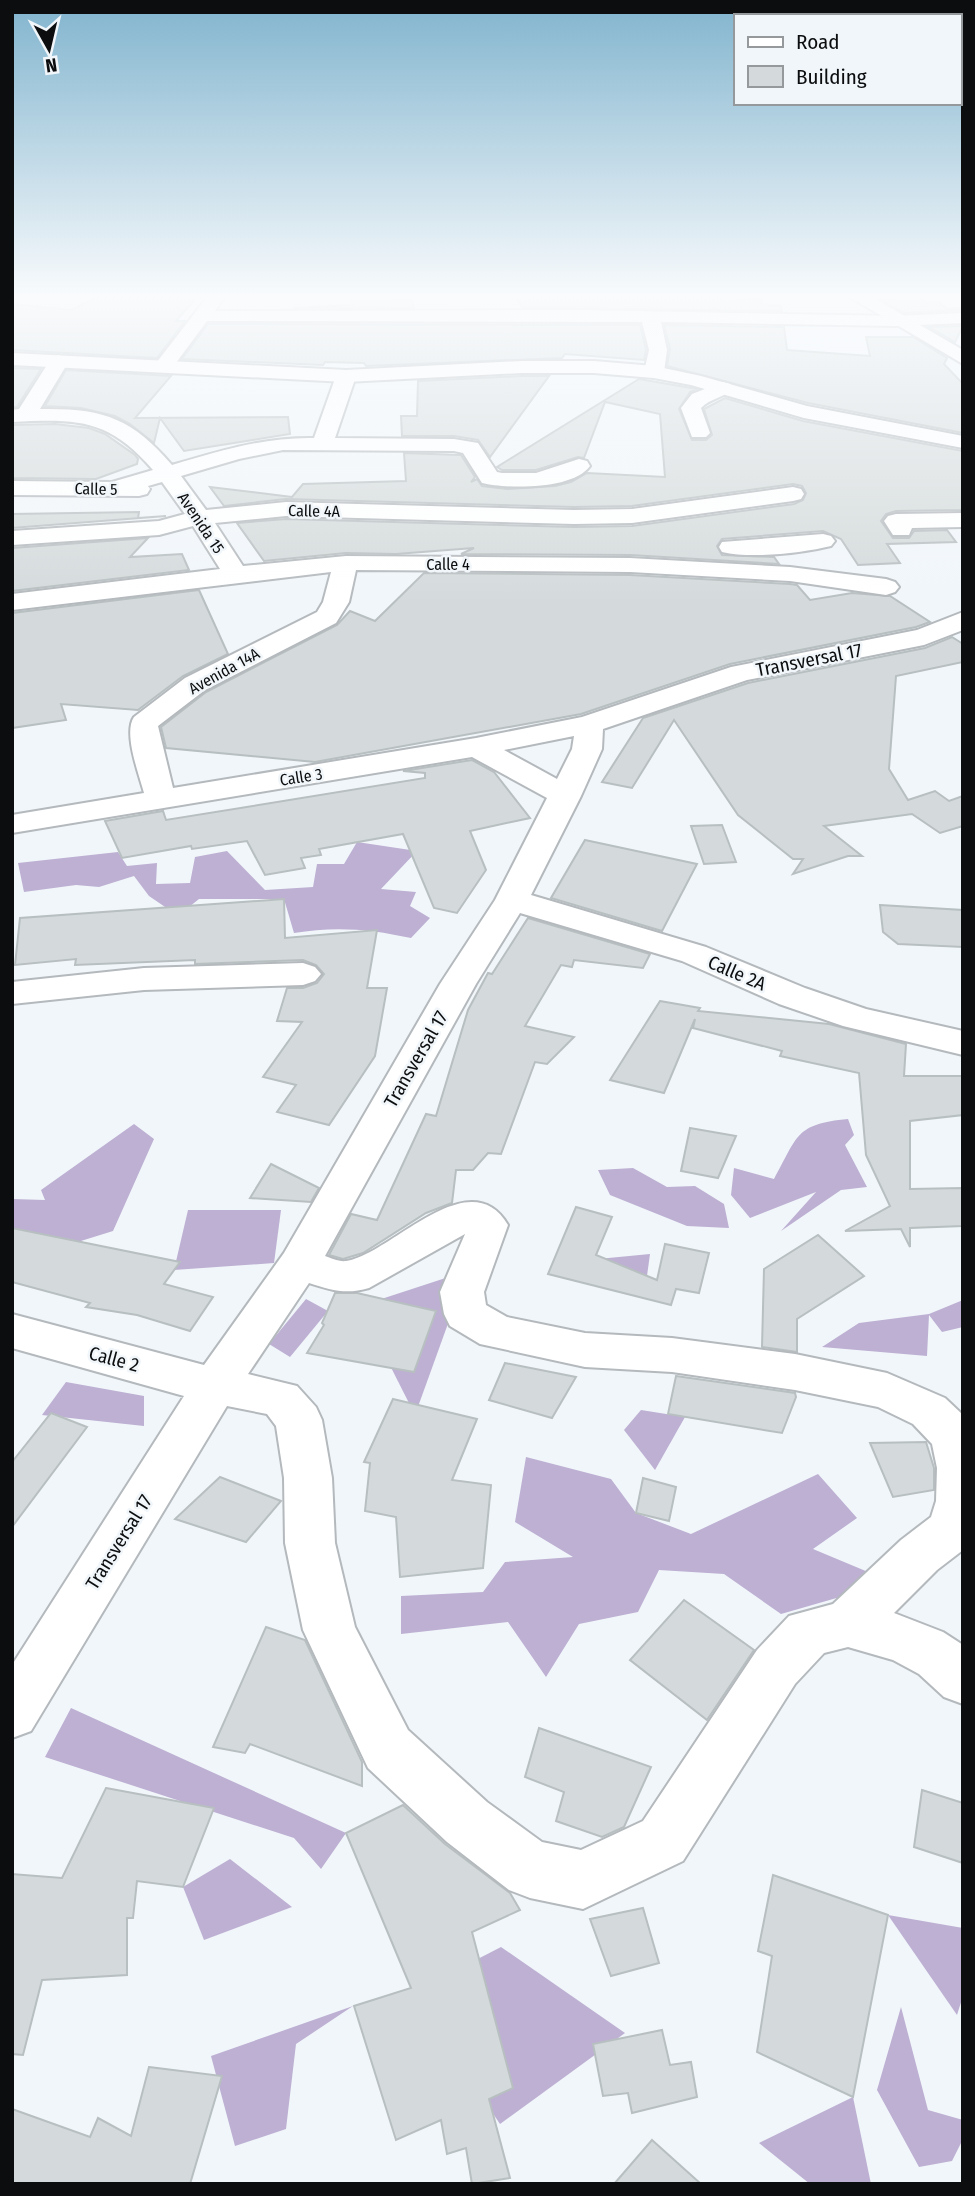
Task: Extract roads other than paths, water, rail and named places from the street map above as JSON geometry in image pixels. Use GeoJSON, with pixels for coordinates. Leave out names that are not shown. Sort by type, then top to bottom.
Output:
{"type":"FeatureCollection","features":[{"type":"Feature","properties":{"kind":"street"},"geometry":{"type":"LineString","coordinates":[[19,416],[34,398]]}},
{"type":"Feature","properties":{"kind":"street"},"geometry":{"type":"LineString","coordinates":[[322,444],[338,398]]}},
{"type":"Feature","properties":{"kind":"street"},"geometry":{"type":"LineString","coordinates":[[699,398],[691,408],[699,433]]}},
{"type":"Feature","properties":{"kind":"street"},"geometry":{"type":"LineString","coordinates":[[758,398],[804,412],[963,442]]}},
{"type":"Feature","properties":{"kind":"street","name":"Avenida 15"},"geometry":{"type":"LineString","coordinates":[[19,416],[87,418],[116,425],[154,455],[236,574]]}},
{"type":"Feature","properties":{"kind":"street","name":"Calle 5"},"geometry":{"type":"LineString","coordinates":[[12,488],[116,488],[172,482],[261,448],[283,444],[430,443],[470,448],[491,478],[509,480],[545,479],[579,466]]}},
{"type":"Feature","properties":{"kind":"street","name":"Calle 4A"},"geometry":{"type":"LineString","coordinates":[[12,538],[159,528],[198,518],[286,509],[617,516],[793,494]]}},
{"type":"Feature","properties":{"kind":"street"},"geometry":{"type":"LineString","coordinates":[[617,516],[630,530],[648,536]]}},
{"type":"Feature","properties":{"kind":"street"},"geometry":{"type":"LineString","coordinates":[[899,526],[963,520]]}},
{"type":"Feature","properties":{"kind":"street"},"geometry":{"type":"LineString","coordinates":[[703,545],[748,548],[823,541]]}},
{"type":"Feature","properties":{"kind":"street","name":"Calle 4"},"geometry":{"type":"LineString","coordinates":[[12,602],[346,563],[630,565],[790,574],[886,587]]}},
{"type":"Feature","properties":{"kind":"street","name":"Avenida 14A"},"geometry":{"type":"LineString","coordinates":[[160,800],[144,735],[144,723],[195,684],[327,617],[335,602],[346,563]]}},
{"type":"Feature","properties":{"kind":"street","name":"Transversal 17"},"geometry":{"type":"LineString","coordinates":[[12,1713],[215,1386],[299,1264],[458,984],[512,900],[587,749],[589,724],[741,673],[924,637],[963,620]]}},
{"type":"Feature","properties":{"kind":"street","name":"Calle 3"},"geometry":{"type":"LineString","coordinates":[[12,824],[476,747],[589,724]]}},
{"type":"Feature","properties":{"kind":"street"},"geometry":{"type":"LineString","coordinates":[[476,747],[565,796]]}},
{"type":"Feature","properties":{"kind":"street","name":"Calle 2A"},"geometry":{"type":"LineString","coordinates":[[512,900],[694,954],[792,996],[856,1018],[963,1043]]}},
{"type":"Feature","properties":{"kind":"street"},"geometry":{"type":"LineString","coordinates":[[12,993],[144,979],[303,974]]}},
{"type":"Feature","properties":{"kind":"street"},"geometry":{"type":"LineString","coordinates":[[299,1264],[341,1277],[354,1277],[399,1254],[449,1222],[478,1217],[487,1225],[486,1233],[462,1292],[466,1314],[496,1332],[584,1350],[672,1354],[795,1372],[887,1391],[929,1411],[954,1436],[961,1468],[961,1501],[951,1530],[919,1555],[848,1624]]}},
{"type":"Feature","properties":{"kind":"street","name":"Calle 2"},"geometry":{"type":"LineString","coordinates":[[12,1331],[215,1386],[281,1398],[299,1420],[308,1478],[310,1543],[329,1630],[388,1749],[467,1822],[530,1868],[583,1880],[663,1841],[776,1667],[808,1633],[848,1624]]}},
{"type":"Feature","properties":{"kind":"street"},"geometry":{"type":"LineString","coordinates":[[848,1624],[908,1640],[948,1663],[963,1680]]}}]}
